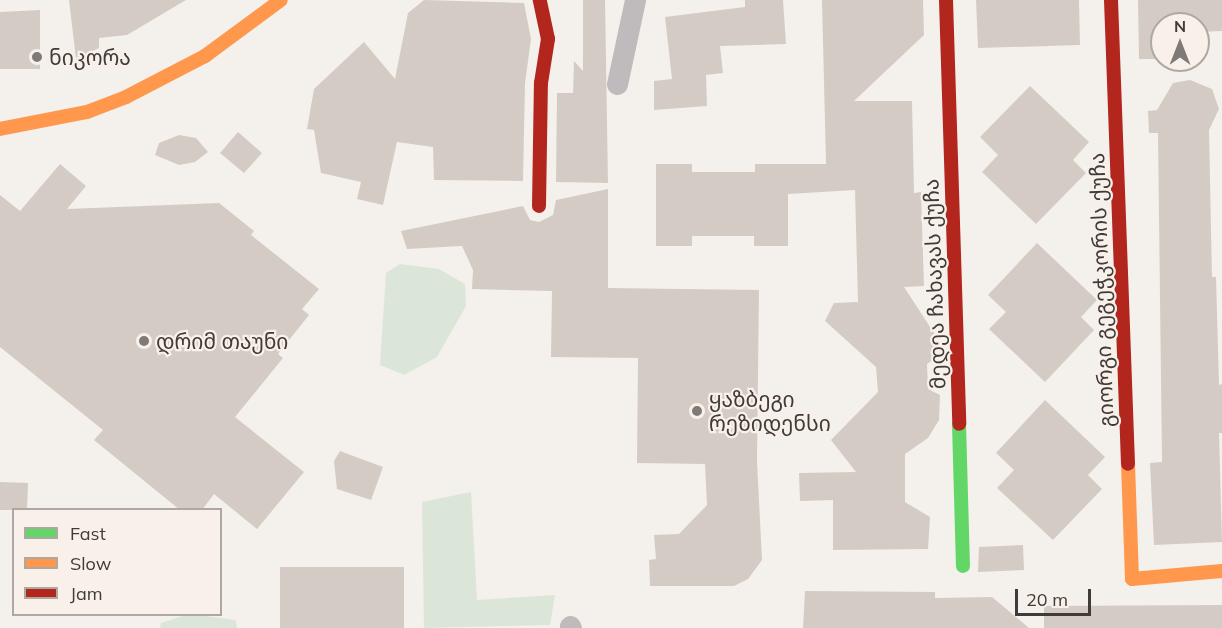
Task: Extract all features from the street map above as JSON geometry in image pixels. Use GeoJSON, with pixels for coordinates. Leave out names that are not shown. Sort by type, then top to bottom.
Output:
{"type":"FeatureCollection","features":[{"type":"Feature","properties":{"kind":"street"},"geometry":{"type":"LineString","coordinates":[[0,129],[87,112],[126,98],[205,56],[281,0]]}},
{"type":"Feature","properties":{"kind":"street"},"geometry":{"type":"LineString","coordinates":[[539,206],[541,83],[548,39],[540,0]]}},
{"type":"Feature","properties":{"kind":"street"},"geometry":{"type":"LineString","coordinates":[[617,84],[634,0]]}},
{"type":"Feature","properties":{"kind":"street","name":"მედეა ჩახავას ქუჩა"},"geometry":{"type":"LineString","coordinates":[[946,0],[963,566]]}},
{"type":"Feature","properties":{"kind":"street","name":"გიორგი გეგეჭკორის ქუჩა"},"geometry":{"type":"LineString","coordinates":[[1111,0],[1132,579],[1222,571]]}},
{"type":"Feature","properties":{"kind":"green space"},"geometry":{"type":"Polygon","coordinates":[[[400,264],[439,269],[465,284],[466,306],[437,357],[404,375],[380,365],[386,273],[400,264]]]}},
{"type":"Feature","properties":{"kind":"green space"},"geometry":{"type":"Polygon","coordinates":[[[471,492],[477,600],[555,595],[550,625],[424,628],[422,502],[471,492]]]}},
{"type":"Feature","properties":{"kind":"green space"},"geometry":{"type":"Polygon","coordinates":[[[183,616],[205,616],[236,620],[237,628],[160,628],[161,623],[183,616]]]}},
{"type":"Feature","properties":{"kind":"building"},"geometry":{"type":"Polygon","coordinates":[[[69,0],[186,0],[127,35],[99,38],[99,48],[76,59],[69,0]]]}},
{"type":"Feature","properties":{"kind":"building"},"geometry":{"type":"Polygon","coordinates":[[[424,0],[524,3],[531,39],[525,83],[523,181],[434,180],[433,147],[397,142],[383,205],[357,199],[361,182],[321,173],[314,130],[307,129],[314,89],[364,42],[395,79],[408,13],[424,0]]]}},
{"type":"Feature","properties":{"kind":"building"},"geometry":{"type":"Polygon","coordinates":[[[583,0],[605,0],[608,183],[556,182],[557,93],[573,93],[574,61],[583,71],[583,0]]]}},
{"type":"Feature","properties":{"kind":"building"},"geometry":{"type":"Polygon","coordinates":[[[745,0],[783,0],[786,44],[720,46],[723,73],[706,75],[707,106],[654,110],[654,81],[672,79],[665,17],[745,7],[745,0]]]}},
{"type":"Feature","properties":{"kind":"building"},"geometry":{"type":"Polygon","coordinates":[[[822,0],[923,0],[924,35],[854,101],[912,101],[914,193],[921,192],[924,286],[904,287],[936,336],[937,357],[927,364],[928,389],[940,395],[939,420],[928,438],[905,454],[905,502],[930,517],[928,549],[833,550],[833,500],[800,501],[799,473],[856,472],[831,440],[878,392],[876,367],[825,321],[834,303],[858,302],[855,190],[788,194],[788,246],[754,246],[754,236],[692,236],[692,246],[656,246],[656,164],[692,164],[692,172],[755,172],[755,164],[826,164],[822,0]]]}},
{"type":"Feature","properties":{"kind":"building"},"geometry":{"type":"Polygon","coordinates":[[[976,0],[1079,0],[1080,45],[978,48],[976,0]]]}},
{"type":"Feature","properties":{"kind":"building"},"geometry":{"type":"Polygon","coordinates":[[[1138,0],[1222,0],[1222,31],[1210,32],[1210,12],[1150,12],[1150,59],[1139,59],[1138,0]]]}},
{"type":"Feature","properties":{"kind":"building"},"geometry":{"type":"Polygon","coordinates":[[[40,10],[40,69],[0,69],[0,12],[40,10]]]}},
{"type":"Feature","properties":{"kind":"building"},"geometry":{"type":"Polygon","coordinates":[[[1190,80],[1212,89],[1219,109],[1209,130],[1212,277],[1216,277],[1219,385],[1222,384],[1222,433],[1219,433],[1222,542],[1154,545],[1150,463],[1162,462],[1158,133],[1149,133],[1148,111],[1157,110],[1173,83],[1190,80]]]}},
{"type":"Feature","properties":{"kind":"building"},"geometry":{"type":"Polygon","coordinates":[[[1030,86],[1089,142],[1073,160],[1086,173],[1036,224],[982,172],[998,155],[980,137],[1030,86]]]}},
{"type":"Feature","properties":{"kind":"building"},"geometry":{"type":"Polygon","coordinates":[[[238,132],[262,153],[244,173],[220,153],[238,132]]]}},
{"type":"Feature","properties":{"kind":"building"},"geometry":{"type":"Polygon","coordinates":[[[179,135],[196,138],[208,152],[195,162],[179,165],[155,155],[159,143],[179,135]]]}},
{"type":"Feature","properties":{"kind":"building","name":"დრიმ თაუნი"},"geometry":{"type":"Polygon","coordinates":[[[60,164],[86,186],[67,209],[219,203],[254,231],[251,235],[319,289],[302,309],[309,315],[278,354],[283,358],[235,417],[304,472],[257,529],[214,494],[204,508],[178,508],[94,440],[103,430],[0,347],[0,195],[20,211],[60,164]]]}},
{"type":"Feature","properties":{"kind":"building"},"geometry":{"type":"Polygon","coordinates":[[[608,189],[608,288],[759,290],[757,461],[762,560],[748,579],[734,586],[650,586],[649,560],[656,559],[654,535],[679,534],[707,505],[705,464],[637,463],[638,358],[551,357],[552,291],[472,289],[473,270],[462,246],[407,249],[401,231],[523,206],[530,220],[539,222],[553,215],[556,200],[608,189]]]}},
{"type":"Feature","properties":{"kind":"building"},"geometry":{"type":"Polygon","coordinates":[[[1037,243],[1097,300],[1081,317],[1094,330],[1045,382],[989,329],[1006,312],[988,295],[1037,243]]]}},
{"type":"Feature","properties":{"kind":"building"},"geometry":{"type":"Polygon","coordinates":[[[1045,400],[1105,457],[1088,475],[1102,489],[1053,540],[997,488],[1014,470],[996,453],[1045,400]]]}},
{"type":"Feature","properties":{"kind":"building"},"geometry":{"type":"Polygon","coordinates":[[[340,451],[383,467],[371,500],[337,489],[334,461],[340,451]]]}},
{"type":"Feature","properties":{"kind":"building"},"geometry":{"type":"Polygon","coordinates":[[[0,482],[28,483],[27,508],[0,510],[0,482]]]}},
{"type":"Feature","properties":{"kind":"building"},"geometry":{"type":"Polygon","coordinates":[[[1023,545],[1024,570],[978,572],[979,547],[1023,545]]]}},
{"type":"Feature","properties":{"kind":"building"},"geometry":{"type":"Polygon","coordinates":[[[280,567],[404,567],[404,628],[280,628],[280,567]]]}},
{"type":"Feature","properties":{"kind":"building"},"geometry":{"type":"Polygon","coordinates":[[[805,591],[935,592],[935,598],[992,597],[1029,628],[803,628],[805,591]]]}},
{"type":"Feature","properties":{"kind":"building"},"geometry":{"type":"Polygon","coordinates":[[[1222,605],[1222,628],[1044,628],[1044,606],[1222,605]]]}},
{"type":"Feature","properties":{"kind":"traffic: fast"},"geometry":{"type":"LineString","coordinates":[[959,424],[963,566]]}},
{"type":"Feature","properties":{"kind":"traffic: slow"},"geometry":{"type":"LineString","coordinates":[[0,129],[87,112],[126,97],[205,56],[281,0]]}},
{"type":"Feature","properties":{"kind":"traffic: slow"},"geometry":{"type":"LineString","coordinates":[[1128,464],[1132,579],[1222,571]]}},
{"type":"Feature","properties":{"kind":"traffic: jam"},"geometry":{"type":"LineString","coordinates":[[539,206],[541,83],[548,39],[540,0]]}},
{"type":"Feature","properties":{"kind":"traffic: jam"},"geometry":{"type":"LineString","coordinates":[[946,0],[959,424]]}},
{"type":"Feature","properties":{"kind":"traffic: jam"},"geometry":{"type":"LineString","coordinates":[[1111,0],[1128,464]]}},
{"type":"Feature","properties":{"kind":"place","name":"ნიკორა"},"geometry":{"type":"Point","coordinates":[37,57]}},
{"type":"Feature","properties":{"kind":"place","name":"დრიმ თაუნი"},"geometry":{"type":"Point","coordinates":[144,341]}},
{"type":"Feature","properties":{"kind":"place","name":"ყაზბეგი რეზიდენსი"},"geometry":{"type":"Point","coordinates":[697,411]}}]}
